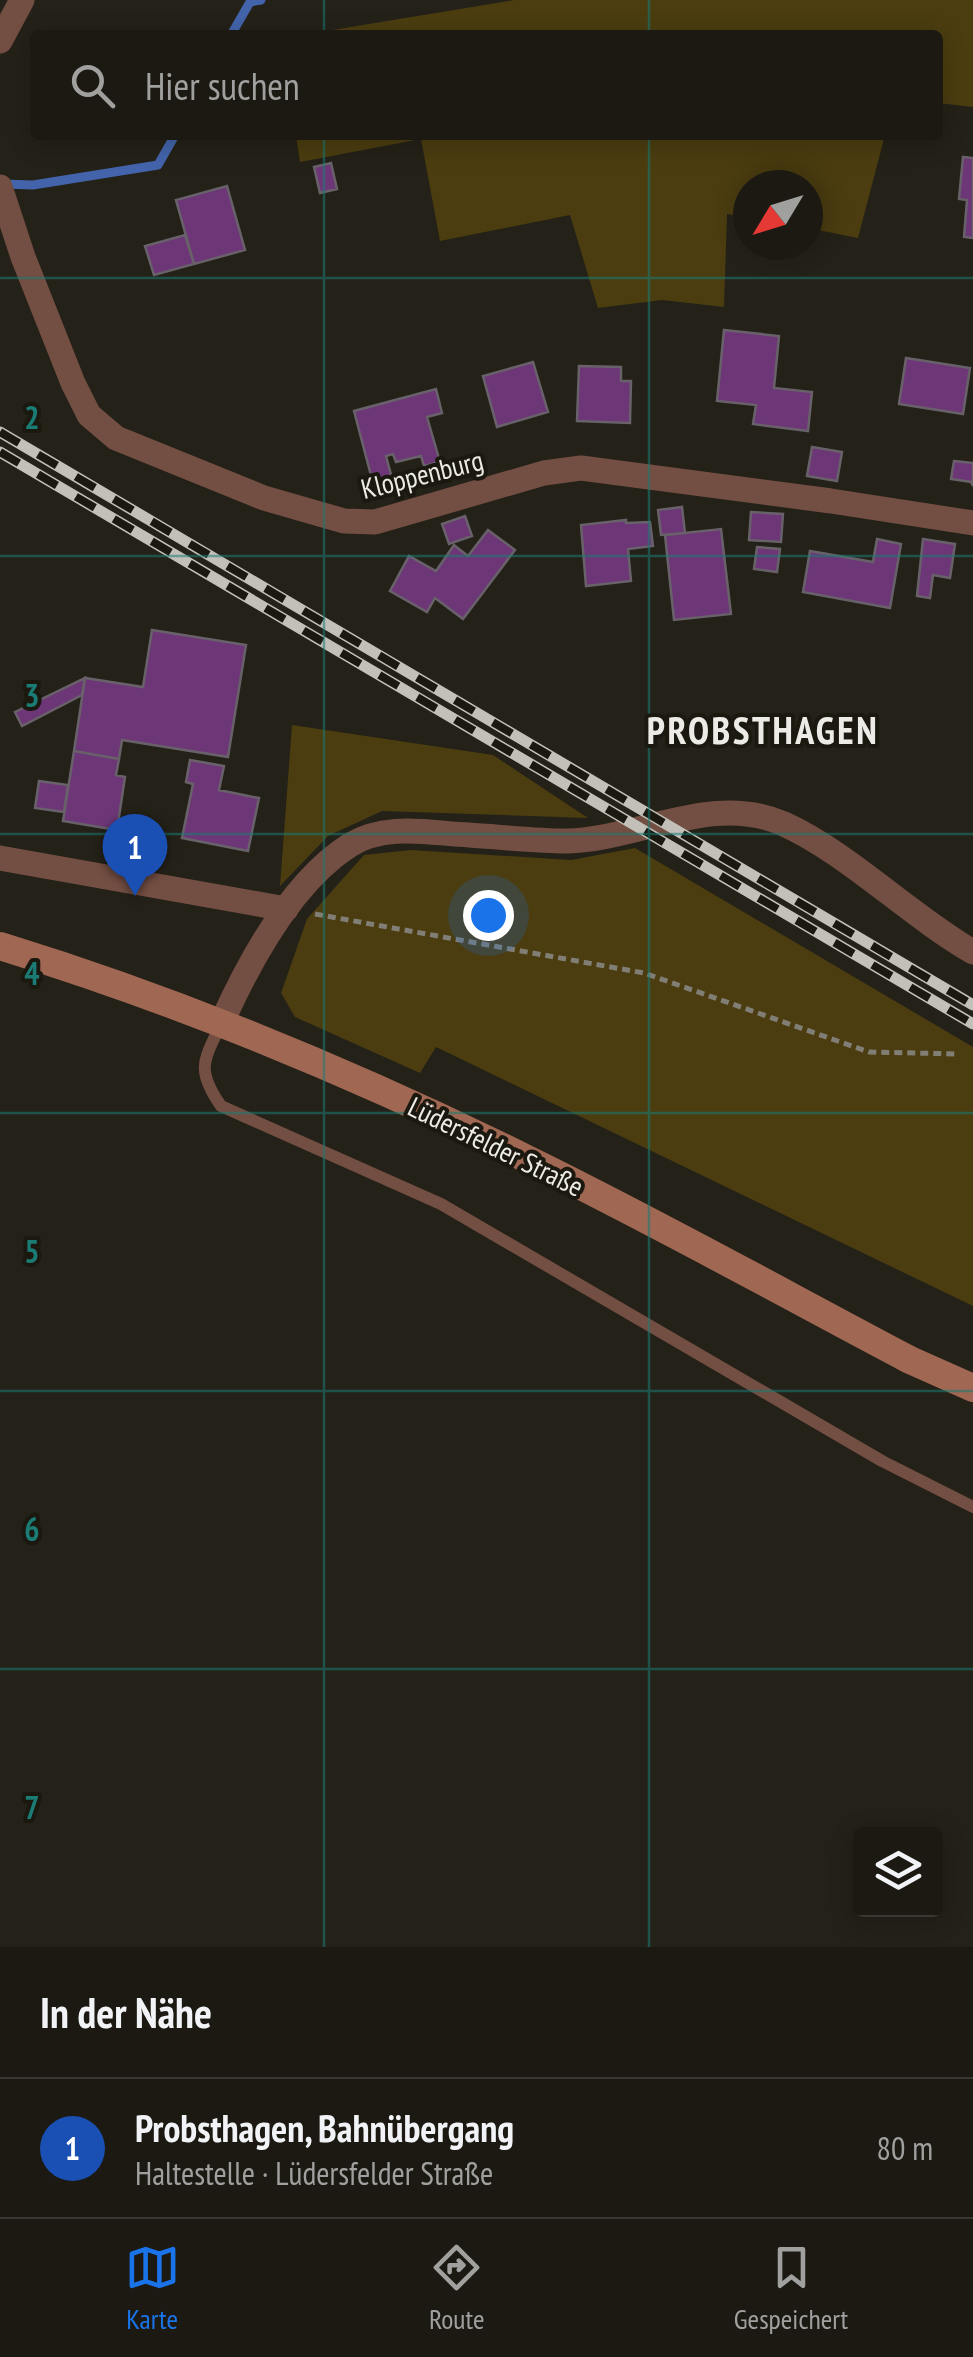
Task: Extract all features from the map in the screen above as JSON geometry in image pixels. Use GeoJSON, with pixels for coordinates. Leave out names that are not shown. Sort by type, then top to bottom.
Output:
{"type":"FeatureCollection","features":[{"type":"Feature","properties":{"kind":"main road","name":"Lüdersfelder Straße"},"geometry":{"type":"LineString","coordinates":[[0,946],[222,1022],[354,1078],[528,1159],[910,1360],[973,1388]]}},
{"type":"Feature","properties":{"kind":"street"},"geometry":{"type":"LineString","coordinates":[[0,41],[22,0]]}},
{"type":"Feature","properties":{"kind":"street","name":"Kloppenburg"},"geometry":{"type":"LineString","coordinates":[[1,191],[66,365],[89,415],[116,438],[264,498],[344,522],[375,522],[544,473],[581,468],[813,498],[973,524]]}},
{"type":"Feature","properties":{"kind":"street"},"geometry":{"type":"LineString","coordinates":[[222,1022],[245,974],[286,909],[349,846],[383,830],[570,841],[728,811],[782,824],[833,854],[936,931],[973,952]]}},
{"type":"Feature","properties":{"kind":"street"},"geometry":{"type":"LineString","coordinates":[[0,858],[286,909]]}},
{"type":"Feature","properties":{"kind":"lane"},"geometry":{"type":"LineString","coordinates":[[222,1022],[206,1057],[205,1082],[221,1106],[441,1204],[882,1462],[973,1507]]}},
{"type":"Feature","properties":{"kind":"path"},"geometry":{"type":"LineString","coordinates":[[286,909],[644,973],[869,1052],[958,1054]]}},
{"type":"Feature","properties":{"kind":"shaded area"},"geometry":{"type":"Polygon","coordinates":[[[514,0],[973,0],[973,107],[943,104],[943,30],[332,30],[514,0]]]}},
{"type":"Feature","properties":{"kind":"shaded area"},"geometry":{"type":"Polygon","coordinates":[[[297,140],[416,140],[300,162],[297,140]]]}},
{"type":"Feature","properties":{"kind":"shaded area"},"geometry":{"type":"Polygon","coordinates":[[[421,140],[884,140],[858,238],[823,231],[823,170],[733,170],[733,215],[727,214],[724,307],[662,300],[598,308],[570,215],[440,241],[421,140]]]}},
{"type":"Feature","properties":{"kind":"shaded area"},"geometry":{"type":"Polygon","coordinates":[[[292,725],[493,755],[588,818],[382,811],[328,836],[280,886],[292,725]]]}},
{"type":"Feature","properties":{"kind":"shaded area"},"geometry":{"type":"Polygon","coordinates":[[[635,848],[973,1047],[973,1306],[436,1047],[420,1073],[295,1017],[281,993],[307,919],[364,855],[411,850],[571,860],[635,848]]]}},
{"type":"Feature","properties":{"kind":"building"},"geometry":{"type":"Polygon","coordinates":[[[963,157],[973,158],[973,238],[964,237],[967,200],[959,199],[963,157]]]}},
{"type":"Feature","properties":{"kind":"building"},"geometry":{"type":"Polygon","coordinates":[[[331,163],[337,189],[320,193],[314,167],[331,163]]]}},
{"type":"Feature","properties":{"kind":"building"},"geometry":{"type":"Polygon","coordinates":[[[227,186],[245,250],[194,264],[176,200],[227,186]]]}},
{"type":"Feature","properties":{"kind":"building"},"geometry":{"type":"Polygon","coordinates":[[[185,235],[194,264],[154,275],[145,246],[185,235]]]}},
{"type":"Feature","properties":{"kind":"building"},"geometry":{"type":"Polygon","coordinates":[[[724,330],[779,336],[774,388],[812,392],[808,431],[753,424],[756,405],[717,401],[724,330]]]}},
{"type":"Feature","properties":{"kind":"building"},"geometry":{"type":"Polygon","coordinates":[[[906,358],[970,368],[963,414],[899,404],[906,358]]]}},
{"type":"Feature","properties":{"kind":"building"},"geometry":{"type":"Polygon","coordinates":[[[533,362],[548,412],[497,427],[483,376],[533,362]]]}},
{"type":"Feature","properties":{"kind":"building"},"geometry":{"type":"Polygon","coordinates":[[[579,366],[621,367],[621,381],[631,381],[630,423],[577,421],[579,366]]]}},
{"type":"Feature","properties":{"kind":"building"},"geometry":{"type":"Polygon","coordinates":[[[436,389],[442,413],[427,417],[440,462],[424,466],[421,456],[396,462],[393,454],[386,456],[393,482],[374,487],[354,411],[436,389]]]}},
{"type":"Feature","properties":{"kind":"building"},"geometry":{"type":"Polygon","coordinates":[[[812,447],[842,452],[837,481],[807,476],[812,447]]]}},
{"type":"Feature","properties":{"kind":"building"},"geometry":{"type":"Polygon","coordinates":[[[954,461],[973,463],[973,486],[971,482],[951,479],[954,461]]]}},
{"type":"Feature","properties":{"kind":"building"},"geometry":{"type":"Polygon","coordinates":[[[682,507],[685,533],[661,535],[658,510],[682,507]]]}},
{"type":"Feature","properties":{"kind":"building"},"geometry":{"type":"Polygon","coordinates":[[[751,512],[783,514],[781,542],[749,540],[751,512]]]}},
{"type":"Feature","properties":{"kind":"building"},"geometry":{"type":"Polygon","coordinates":[[[465,516],[472,536],[449,544],[442,524],[465,516]]]}},
{"type":"Feature","properties":{"kind":"building"},"geometry":{"type":"Polygon","coordinates":[[[626,520],[650,522],[653,546],[628,549],[631,581],[586,586],[581,525],[626,520]]]}},
{"type":"Feature","properties":{"kind":"building"},"geometry":{"type":"Polygon","coordinates":[[[721,529],[731,614],[674,620],[665,535],[721,529]]]}},
{"type":"Feature","properties":{"kind":"building"},"geometry":{"type":"Polygon","coordinates":[[[488,530],[515,550],[463,619],[435,598],[427,612],[390,591],[409,556],[436,571],[454,545],[468,556],[488,530]]]}},
{"type":"Feature","properties":{"kind":"building"},"geometry":{"type":"Polygon","coordinates":[[[877,539],[901,544],[890,608],[803,592],[810,551],[873,562],[877,539]]]}},
{"type":"Feature","properties":{"kind":"building"},"geometry":{"type":"Polygon","coordinates":[[[923,539],[955,544],[950,578],[933,575],[930,598],[917,596],[923,539]]]}},
{"type":"Feature","properties":{"kind":"building"},"geometry":{"type":"Polygon","coordinates":[[[757,547],[780,549],[777,572],[754,569],[757,547]]]}},
{"type":"Feature","properties":{"kind":"building"},"geometry":{"type":"Polygon","coordinates":[[[152,630],[246,645],[228,757],[122,740],[119,759],[74,751],[85,678],[143,687],[152,630]]]}},
{"type":"Feature","properties":{"kind":"building"},"geometry":{"type":"Polygon","coordinates":[[[85,678],[82,695],[22,726],[15,712],[85,678]]]}},
{"type":"Feature","properties":{"kind":"building"},"geometry":{"type":"Polygon","coordinates":[[[74,751],[119,759],[116,775],[125,777],[117,830],[63,821],[74,751]]]}},
{"type":"Feature","properties":{"kind":"building"},"geometry":{"type":"Polygon","coordinates":[[[190,760],[224,766],[219,790],[259,798],[248,851],[182,838],[193,784],[186,782],[190,760]]]}},
{"type":"Feature","properties":{"kind":"building"},"geometry":{"type":"Polygon","coordinates":[[[39,781],[68,785],[64,812],[35,808],[39,781]]]}},
{"type":"Feature","properties":{"kind":"waterway"},"geometry":{"type":"LineString","coordinates":[[234,30],[250,2],[261,0]]}},
{"type":"Feature","properties":{"kind":"waterway"},"geometry":{"type":"LineString","coordinates":[[2,184],[33,185],[158,165],[172,140]]}},
{"type":"Feature","properties":{"kind":"railway"},"geometry":{"type":"LineString","coordinates":[[0,432],[973,1005]]}},
{"type":"Feature","properties":{"kind":"railway"},"geometry":{"type":"LineString","coordinates":[[0,452],[973,1024]]}},
{"type":"Feature","properties":{"kind":"place","name":"Probsthagen, Bahnübergang"},"geometry":{"type":"Point","coordinates":[135,896]}},
{"type":"Feature","properties":{"kind":"district","name":"PROBSTHAGEN"},"geometry":{"type":"Point","coordinates":[763,729]}}]}
